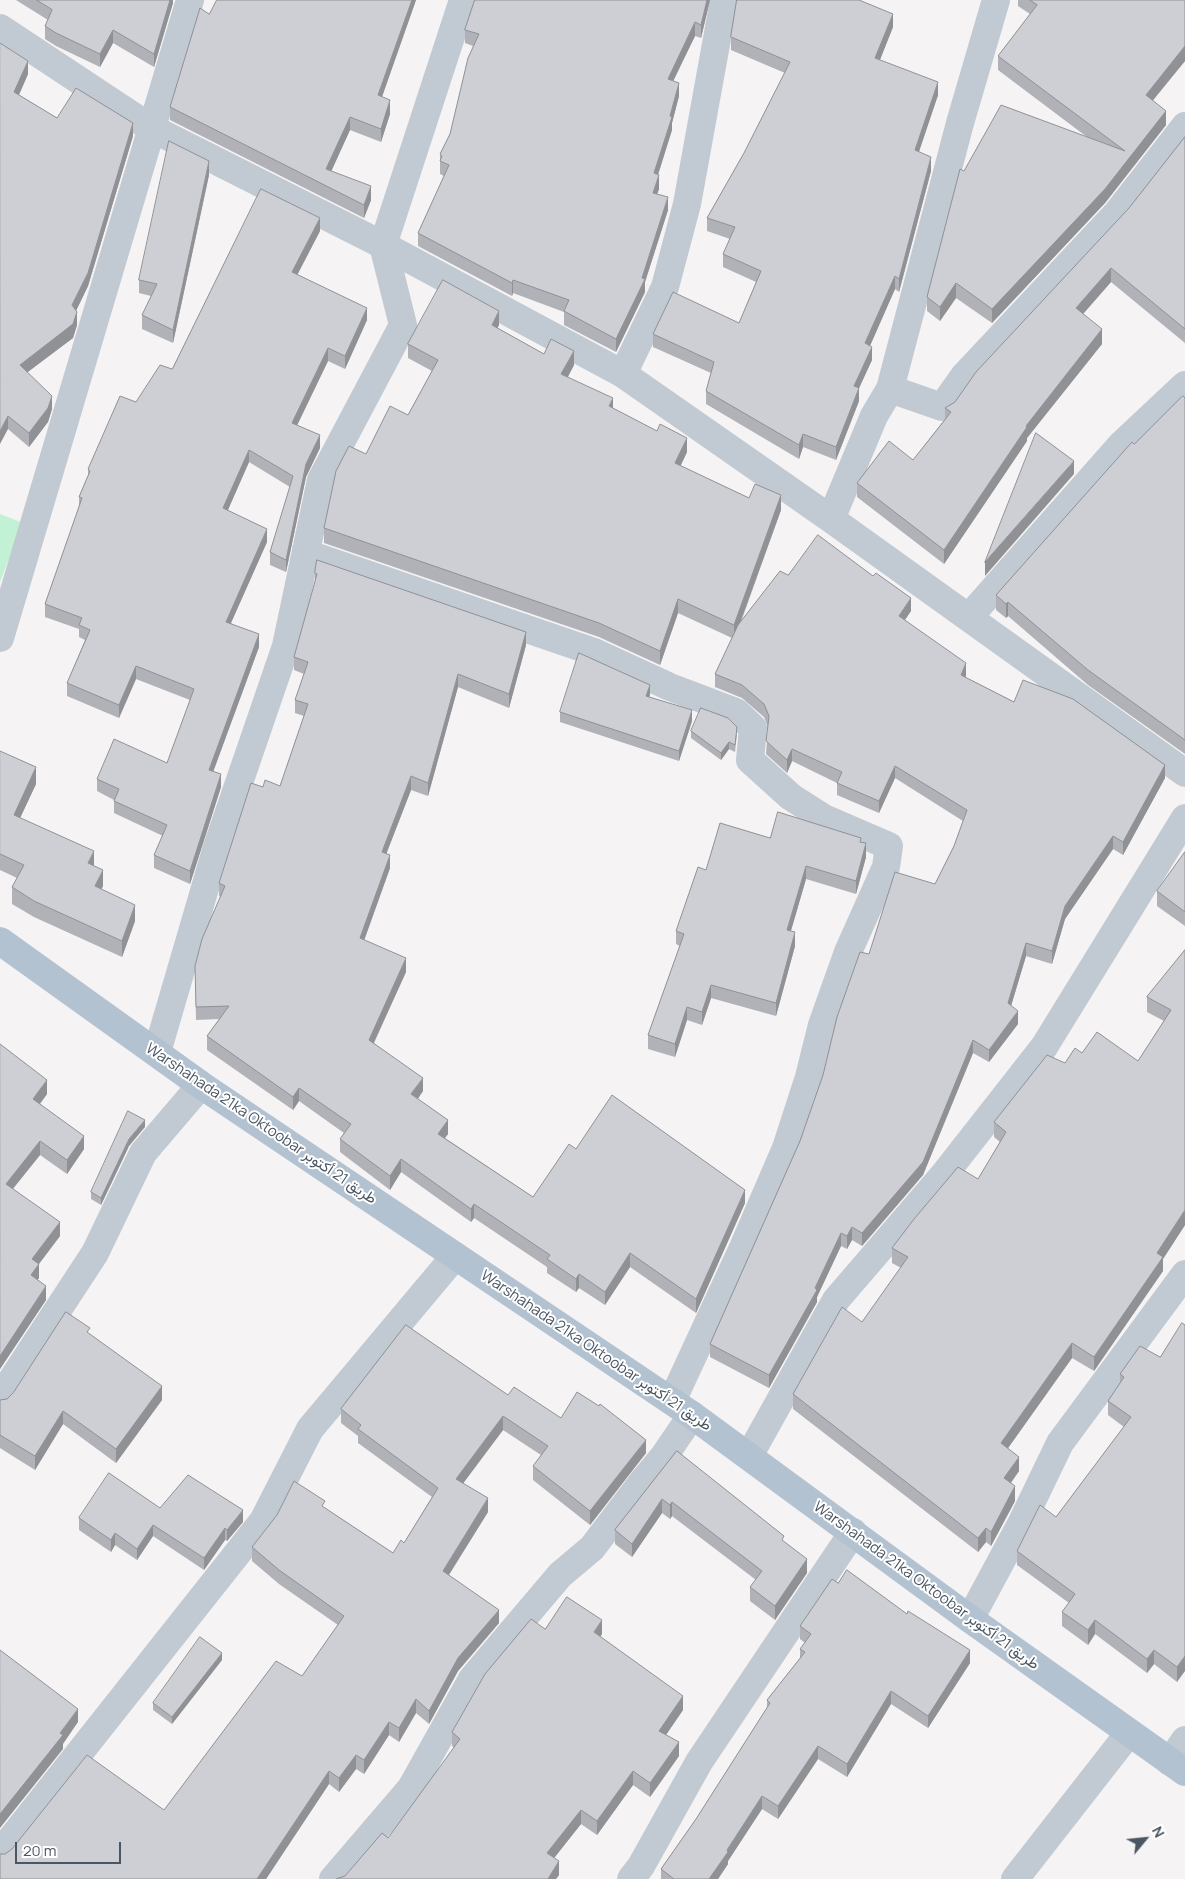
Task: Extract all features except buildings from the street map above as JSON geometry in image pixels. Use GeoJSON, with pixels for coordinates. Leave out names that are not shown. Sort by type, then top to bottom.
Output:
{"type":"FeatureCollection","features":[{"type":"Feature","properties":{"kind":"main road","name":"Warshahada 21ka Oktoobar طريق 21 أكتوبر"},"geometry":{"type":"LineString","coordinates":[[0,941],[201,1085],[682,1408],[970,1619],[1129,1734],[1178,1767]]}},
{"type":"Feature","properties":{"kind":"street"},"geometry":{"type":"LineString","coordinates":[[0,638],[135,191],[151,128],[190,0]]}},
{"type":"Feature","properties":{"kind":"street"},"geometry":{"type":"LineString","coordinates":[[157,1052],[217,847],[286,646],[320,480],[403,325],[383,245],[464,0]]}},
{"type":"Feature","properties":{"kind":"street"},"geometry":{"type":"LineString","coordinates":[[623,374],[665,287],[687,204],[724,0]]}},
{"type":"Feature","properties":{"kind":"street"},"geometry":{"type":"LineString","coordinates":[[831,519],[874,416],[890,389],[960,123],[996,0]]}},
{"type":"Feature","properties":{"kind":"street"},"geometry":{"type":"LineString","coordinates":[[0,28],[151,128],[383,245],[623,374],[831,519],[1185,773]]}},
{"type":"Feature","properties":{"kind":"street"},"geometry":{"type":"LineString","coordinates":[[890,389],[942,407],[964,376],[1117,212],[1185,126]]}},
{"type":"Feature","properties":{"kind":"street"},"geometry":{"type":"LineString","coordinates":[[969,617],[1121,445],[1185,384]]}},
{"type":"Feature","properties":{"kind":"street"},"geometry":{"type":"LineString","coordinates":[[306,550],[311,555],[594,652],[670,687],[736,712],[753,728],[750,760],[791,797],[824,818],[890,846],[886,866],[848,952],[822,1025],[809,1077],[786,1148],[742,1250],[664,1456],[642,1481],[592,1548],[560,1575],[472,1679],[411,1788],[333,1879]]}},
{"type":"Feature","properties":{"kind":"street"},"geometry":{"type":"LineString","coordinates":[[749,1456],[836,1300],[946,1172],[1044,1047],[1185,818]]}},
{"type":"Feature","properties":{"kind":"street"},"geometry":{"type":"LineString","coordinates":[[0,1398],[95,1252],[143,1153],[201,1085]]}},
{"type":"Feature","properties":{"kind":"street"},"geometry":{"type":"LineString","coordinates":[[0,1853],[262,1521],[310,1429],[455,1256]]}},
{"type":"Feature","properties":{"kind":"street"},"geometry":{"type":"LineString","coordinates":[[970,1619],[1020,1526],[1060,1443],[1185,1274]]}},
{"type":"Feature","properties":{"kind":"street"},"geometry":{"type":"LineString","coordinates":[[631,1879],[642,1866],[699,1762],[853,1532]]}},
{"type":"Feature","properties":{"kind":"street"},"geometry":{"type":"LineString","coordinates":[[1015,1879],[1129,1734]]}},
{"type":"Feature","properties":{"kind":"street"},"geometry":{"type":"LineString","coordinates":[[1178,1767],[1185,1740]]}},
{"type":"Feature","properties":{"kind":"green space"},"geometry":{"type":"Polygon","coordinates":[[[0,514],[23,523],[0,582],[0,514]]]}}]}
